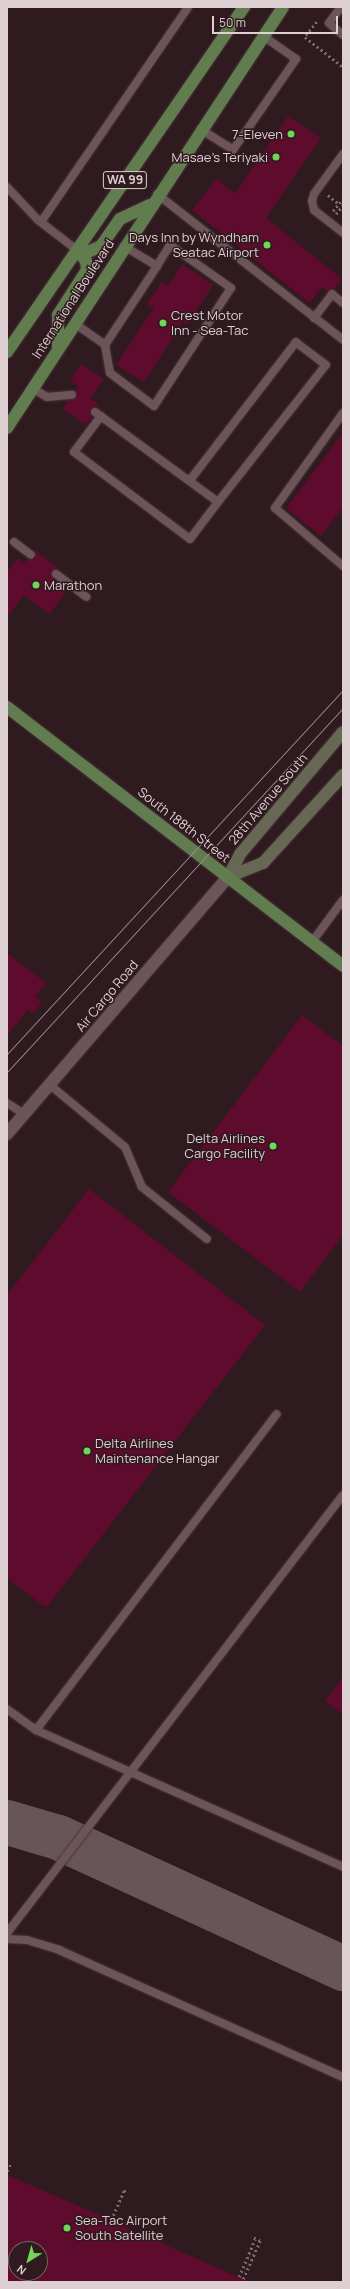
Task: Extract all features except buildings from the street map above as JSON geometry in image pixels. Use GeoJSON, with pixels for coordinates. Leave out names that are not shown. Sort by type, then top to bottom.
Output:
{"type":"FeatureCollection","features":[{"type":"Feature","properties":{"kind":"main road","name":"International Boulevard"},"geometry":{"type":"LineString","coordinates":[[7,352],[244,7]]}},
{"type":"Feature","properties":{"kind":"main road","name":"International Boulevard"},"geometry":{"type":"LineString","coordinates":[[7,428],[150,205],[283,7]]}},
{"type":"Feature","properties":{"kind":"main road"},"geometry":{"type":"LineString","coordinates":[[77,250],[88,252],[101,246],[120,219],[150,205]]}},
{"type":"Feature","properties":{"kind":"main road"},"geometry":{"type":"LineString","coordinates":[[58,349],[58,315],[87,270],[86,261],[77,250]]}},
{"type":"Feature","properties":{"kind":"main road","name":"South 188th Street"},"geometry":{"type":"LineString","coordinates":[[7,707],[343,966]]}},
{"type":"Feature","properties":{"kind":"main road","name":"28th Avenue South"},"geometry":{"type":"LineString","coordinates":[[228,877],[241,853],[343,732]]}},
{"type":"Feature","properties":{"kind":"main road"},"geometry":{"type":"LineString","coordinates":[[228,877],[263,863],[343,775]]}},
{"type":"Feature","properties":{"kind":"street","name":"Air Cargo Road"},"geometry":{"type":"LineString","coordinates":[[7,1134],[228,877]]}},
{"type":"Feature","properties":{"kind":"lane"},"geometry":{"type":"LineString","coordinates":[[41,222],[188,7]]}},
{"type":"Feature","properties":{"kind":"lane"},"geometry":{"type":"LineString","coordinates":[[341,7],[329,24],[343,35]]}},
{"type":"Feature","properties":{"kind":"lane"},"geometry":{"type":"LineString","coordinates":[[200,129],[233,150],[296,59],[263,36]]}},
{"type":"Feature","properties":{"kind":"lane"},"geometry":{"type":"LineString","coordinates":[[343,154],[314,194],[312,201],[314,210],[343,234]]}},
{"type":"Feature","properties":{"kind":"lane"},"geometry":{"type":"LineString","coordinates":[[7,187],[41,222],[77,250]]}},
{"type":"Feature","properties":{"kind":"lane"},"geometry":{"type":"LineString","coordinates":[[158,194],[343,340]]}},
{"type":"Feature","properties":{"kind":"lane"},"geometry":{"type":"LineString","coordinates":[[170,245],[231,288],[154,406],[110,373],[106,344],[170,245]]}},
{"type":"Feature","properties":{"kind":"lane"},"geometry":{"type":"LineString","coordinates":[[124,246],[157,266]]}},
{"type":"Feature","properties":{"kind":"lane"},"geometry":{"type":"LineString","coordinates":[[314,318],[332,294],[343,303]]}},
{"type":"Feature","properties":{"kind":"lane"},"geometry":{"type":"LineString","coordinates":[[74,323],[106,344]]}},
{"type":"Feature","properties":{"kind":"lane"},"geometry":{"type":"LineString","coordinates":[[190,480],[296,342],[326,365],[190,539],[74,452],[98,414],[218,502]]}},
{"type":"Feature","properties":{"kind":"lane"},"geometry":{"type":"LineString","coordinates":[[32,388],[47,397],[72,395]]}},
{"type":"Feature","properties":{"kind":"lane"},"geometry":{"type":"LineString","coordinates":[[343,413],[275,508],[343,566]]}},
{"type":"Feature","properties":{"kind":"lane"},"geometry":{"type":"LineString","coordinates":[[14,542],[31,555]]}},
{"type":"Feature","properties":{"kind":"lane"},"geometry":{"type":"LineString","coordinates":[[56,574],[86,597]]}},
{"type":"Feature","properties":{"kind":"lane"},"geometry":{"type":"LineString","coordinates":[[312,942],[343,900]]}},
{"type":"Feature","properties":{"kind":"lane"},"geometry":{"type":"LineString","coordinates":[[50,1085],[125,1147],[142,1187],[207,1239]]}},
{"type":"Feature","properties":{"kind":"lane"},"geometry":{"type":"LineString","coordinates":[[7,1103],[24,1114]]}},
{"type":"Feature","properties":{"kind":"lane"},"geometry":{"type":"LineString","coordinates":[[36,1730],[277,1414]]}},
{"type":"Feature","properties":{"kind":"lane"},"geometry":{"type":"LineString","coordinates":[[7,1933],[343,1495]]}},
{"type":"Feature","properties":{"kind":"lane"},"geometry":{"type":"LineString","coordinates":[[7,1709],[36,1730],[343,1867]]}},
{"type":"Feature","properties":{"kind":"lane"},"geometry":{"type":"LineString","coordinates":[[7,1939],[27,1940],[59,1950],[343,2077]]}},
{"type":"Feature","properties":{"kind":"path"},"geometry":{"type":"LineString","coordinates":[[319,19],[305,37],[343,67]]}},
{"type":"Feature","properties":{"kind":"path"},"geometry":{"type":"LineString","coordinates":[[330,215],[343,198]]}},
{"type":"Feature","properties":{"kind":"path"},"geometry":{"type":"LineString","coordinates":[[7,2171],[11,2163]]}},
{"type":"Feature","properties":{"kind":"path"},"geometry":{"type":"LineString","coordinates":[[111,2220],[124,2190]]}},
{"type":"Feature","properties":{"kind":"path"},"geometry":{"type":"LineString","coordinates":[[243,2279],[260,2241],[251,2237]]}},
{"type":"Feature","properties":{"kind":"path"},"geometry":{"type":"LineString","coordinates":[[239,2277],[255,2239]]}},
{"type":"Feature","properties":{"kind":"taxiway"},"geometry":{"type":"LineString","coordinates":[[7,1822],[58,1837],[343,1968]]}},
{"type":"Feature","properties":{"kind":"tram line"},"geometry":{"type":"LineString","coordinates":[[7,1054],[343,690]]}},
{"type":"Feature","properties":{"kind":"tram line"},"geometry":{"type":"LineString","coordinates":[[7,1072],[343,708]]}},
{"type":"Feature","properties":{"kind":"place","name":"7-Eleven"},"geometry":{"type":"Point","coordinates":[291,134]}},
{"type":"Feature","properties":{"kind":"place","name":"Masae's Teriyaki"},"geometry":{"type":"Point","coordinates":[276,157]}},
{"type":"Feature","properties":{"kind":"place","name":"Days Inn by Wyndham Seatac Airport"},"geometry":{"type":"Point","coordinates":[267,245]}},
{"type":"Feature","properties":{"kind":"place","name":"Crest Motor Inn - Sea-Tac"},"geometry":{"type":"Point","coordinates":[163,323]}},
{"type":"Feature","properties":{"kind":"place","name":"Marathon"},"geometry":{"type":"Point","coordinates":[36,585]}},
{"type":"Feature","properties":{"kind":"place","name":"Delta Airlines Cargo Facility"},"geometry":{"type":"Point","coordinates":[273,1146]}},
{"type":"Feature","properties":{"kind":"place","name":"Delta Airlines Maintenance Hangar"},"geometry":{"type":"Point","coordinates":[87,1451]}},
{"type":"Feature","properties":{"kind":"place","name":"Sea-Tac Airport South Satellite"},"geometry":{"type":"Point","coordinates":[67,2228]}}]}
